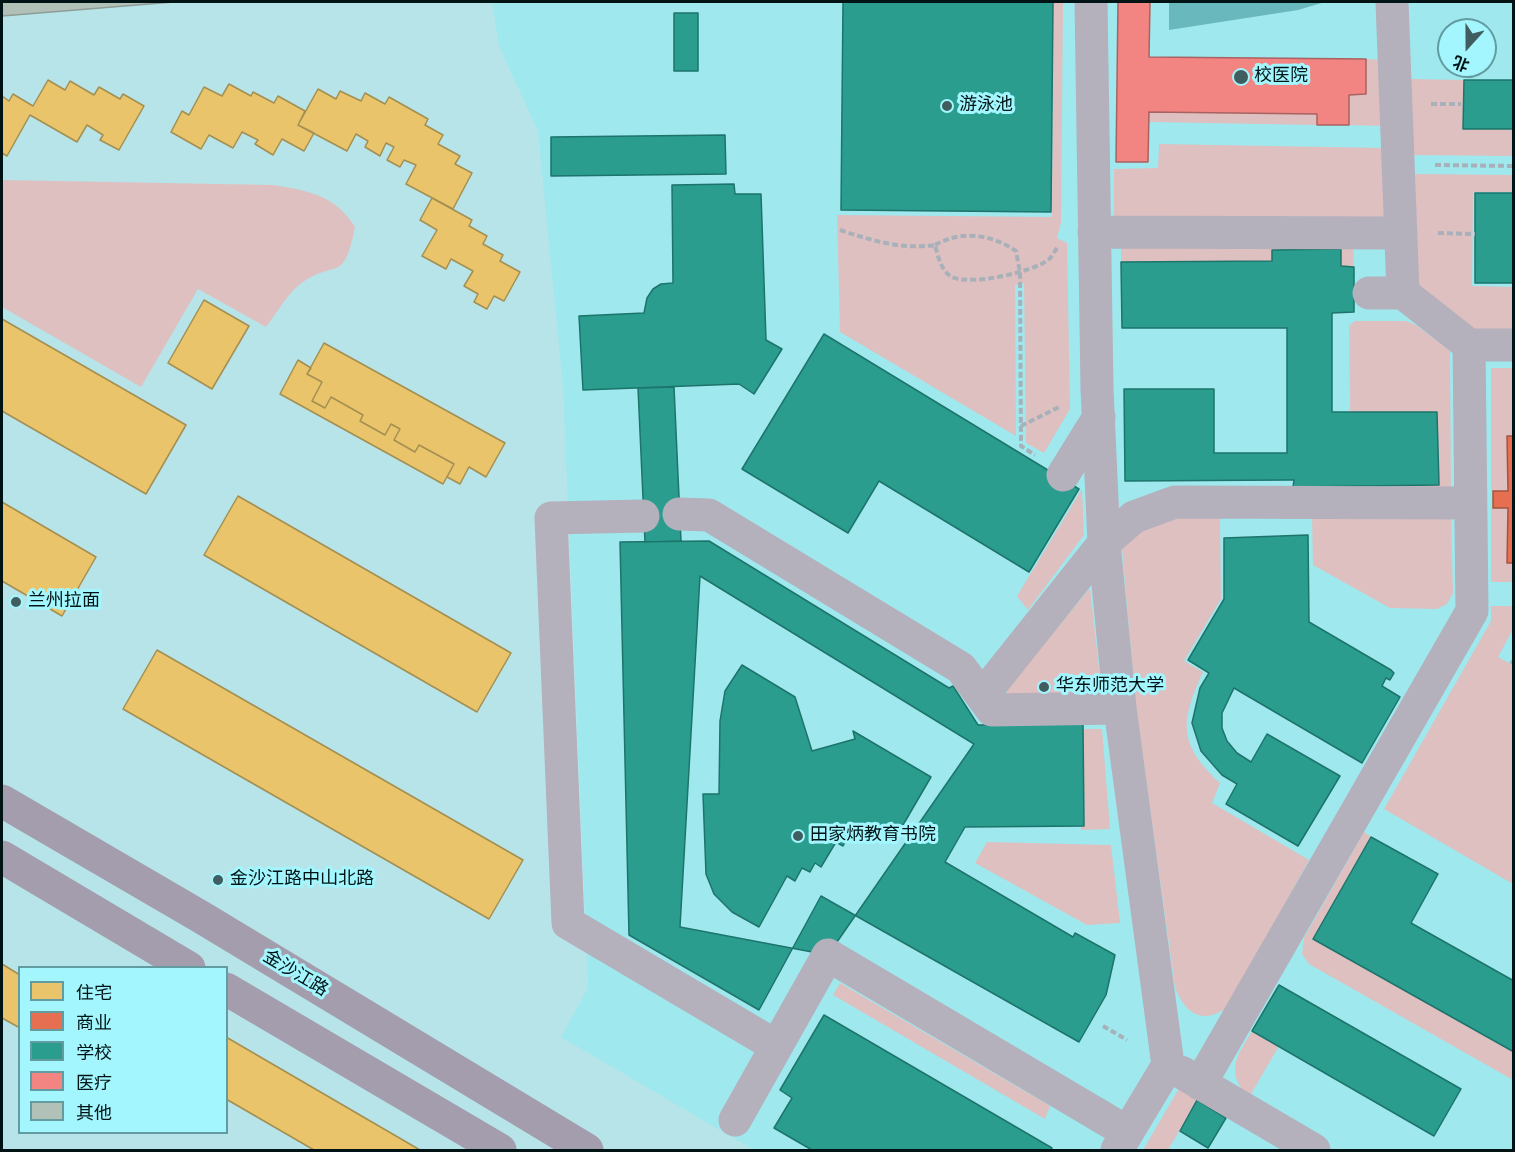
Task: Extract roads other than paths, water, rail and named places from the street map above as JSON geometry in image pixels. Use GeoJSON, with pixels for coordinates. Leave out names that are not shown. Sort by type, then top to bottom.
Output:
{"type":"FeatureCollection","features":[{"type":"Feature","properties":{"kind":"main road","name":"金沙江路"},"geometry":{"type":"LineString","coordinates":[[2,801],[201,917],[587,1150]]}},
{"type":"Feature","properties":{"kind":"main road"},"geometry":{"type":"LineString","coordinates":[[2,857],[186,966]]}},
{"type":"Feature","properties":{"kind":"main road"},"geometry":{"type":"LineString","coordinates":[[228,990],[500,1150]]}},
{"type":"Feature","properties":{"kind":"lane"},"geometry":{"type":"LineString","coordinates":[[735,1120],[828,956],[1122,1141],[1168,1065],[1120,708],[1104,543],[1094,232],[1091,2]]}},
{"type":"Feature","properties":{"kind":"lane"},"geometry":{"type":"LineString","coordinates":[[1392,2],[1403,293]]}},
{"type":"Feature","properties":{"kind":"lane"},"geometry":{"type":"LineString","coordinates":[[1094,232],[1401,232]]}},
{"type":"Feature","properties":{"kind":"lane"},"geometry":{"type":"LineString","coordinates":[[1369,293],[1403,293],[1469,345],[1514,345]]}},
{"type":"Feature","properties":{"kind":"lane"},"geometry":{"type":"LineString","coordinates":[[1200,1084],[1472,610],[1469,345]]}},
{"type":"Feature","properties":{"kind":"lane"},"geometry":{"type":"LineString","coordinates":[[1064,474],[1099,417]]}},
{"type":"Feature","properties":{"kind":"lane"},"geometry":{"type":"LineString","coordinates":[[983,695],[1104,543],[1134,517],[1175,502],[1470,503]]}},
{"type":"Feature","properties":{"kind":"lane"},"geometry":{"type":"LineString","coordinates":[[679,514],[709,515],[961,668],[992,710],[1120,708]]}},
{"type":"Feature","properties":{"kind":"lane"},"geometry":{"type":"LineString","coordinates":[[643,516],[551,518],[568,923],[776,1046]]}},
{"type":"Feature","properties":{"kind":"lane"},"geometry":{"type":"LineString","coordinates":[[1168,1065],[1314,1150]]}},
{"type":"Feature","properties":{"kind":"place","name":"校医院"},"geometry":{"type":"Point","coordinates":[1241,77]}},
{"type":"Feature","properties":{"kind":"place","name":"游泳池"},"geometry":{"type":"Point","coordinates":[947,106]}},
{"type":"Feature","properties":{"kind":"place","name":"兰州拉面"},"geometry":{"type":"Point","coordinates":[16,602]}},
{"type":"Feature","properties":{"kind":"place","name":"华东师范大学"},"geometry":{"type":"Point","coordinates":[1044,687]}},
{"type":"Feature","properties":{"kind":"place","name":"田家炳教育书院"},"geometry":{"type":"Point","coordinates":[798,836]}},
{"type":"Feature","properties":{"kind":"place","name":"金沙江路中山北路"},"geometry":{"type":"Point","coordinates":[218,880]}}]}
